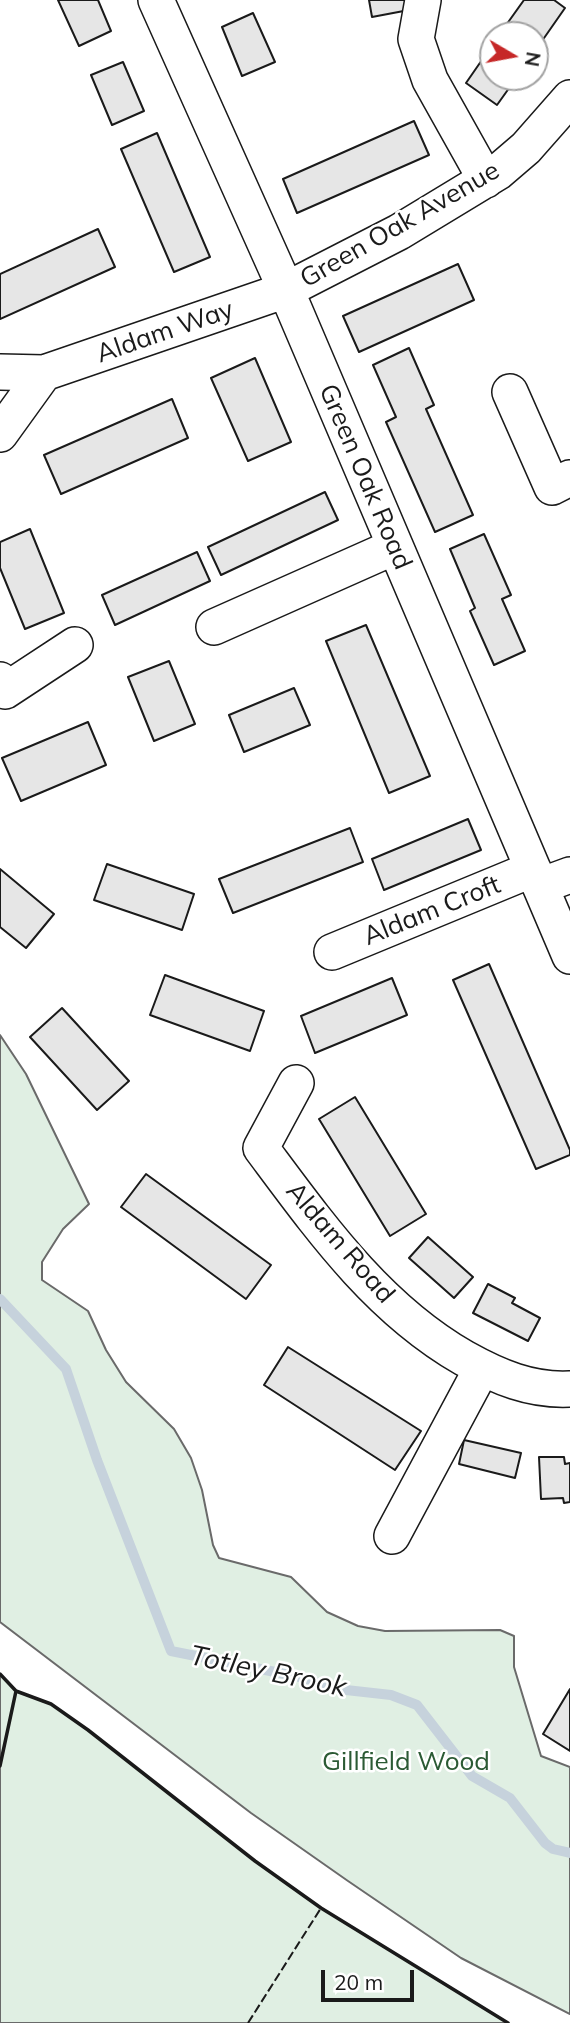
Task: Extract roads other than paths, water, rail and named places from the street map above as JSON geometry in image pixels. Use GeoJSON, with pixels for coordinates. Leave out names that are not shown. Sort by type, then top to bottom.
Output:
{"type":"FeatureCollection","features":[{"type":"Feature","properties":{"kind":"street","name":"Green Oak Road"},"geometry":{"type":"LineString","coordinates":[[156,0],[286,290],[394,547],[548,877],[570,956]]}},
{"type":"Feature","properties":{"kind":"street"},"geometry":{"type":"LineString","coordinates":[[423,0],[416,39],[430,80],[486,180]]}},
{"type":"Feature","properties":{"kind":"street","name":"Green Oak Avenue"},"geometry":{"type":"LineString","coordinates":[[286,290],[399,232],[486,180],[526,148],[570,98]]}},
{"type":"Feature","properties":{"kind":"street","name":"Aldam Way"},"geometry":{"type":"LineString","coordinates":[[0,372],[44,373],[286,290]]}},
{"type":"Feature","properties":{"kind":"street"},"geometry":{"type":"LineString","coordinates":[[0,434],[44,373]]}},
{"type":"Feature","properties":{"kind":"street"},"geometry":{"type":"LineString","coordinates":[[510,392],[552,487],[570,478]]}},
{"type":"Feature","properties":{"kind":"street"},"geometry":{"type":"LineString","coordinates":[[214,627],[394,547]]}},
{"type":"Feature","properties":{"kind":"street"},"geometry":{"type":"LineString","coordinates":[[0,680],[5,691],[75,645]]}},
{"type":"Feature","properties":{"kind":"street","name":"Aldam Croft"},"geometry":{"type":"LineString","coordinates":[[332,952],[548,877]]}},
{"type":"Feature","properties":{"kind":"street","name":"Aldam Road"},"geometry":{"type":"LineString","coordinates":[[296,1083],[261,1149],[334,1245],[369,1283],[440,1343],[482,1368],[514,1382],[538,1388],[570,1389]]}},
{"type":"Feature","properties":{"kind":"street"},"geometry":{"type":"LineString","coordinates":[[392,1535],[482,1368]]}},
{"type":"Feature","properties":{"kind":"waterway","name":"Totley Brook"},"geometry":{"type":"LineString","coordinates":[[0,1299],[66,1369],[97,1460],[171,1651],[300,1677],[337,1689],[391,1695],[417,1705],[472,1776],[510,1798],[545,1843],[553,1849],[570,1853]]}},
{"type":"Feature","properties":{"kind":"park label","name":"Gillfield Wood"},"geometry":{"type":"Point","coordinates":[406,1762]}}]}
